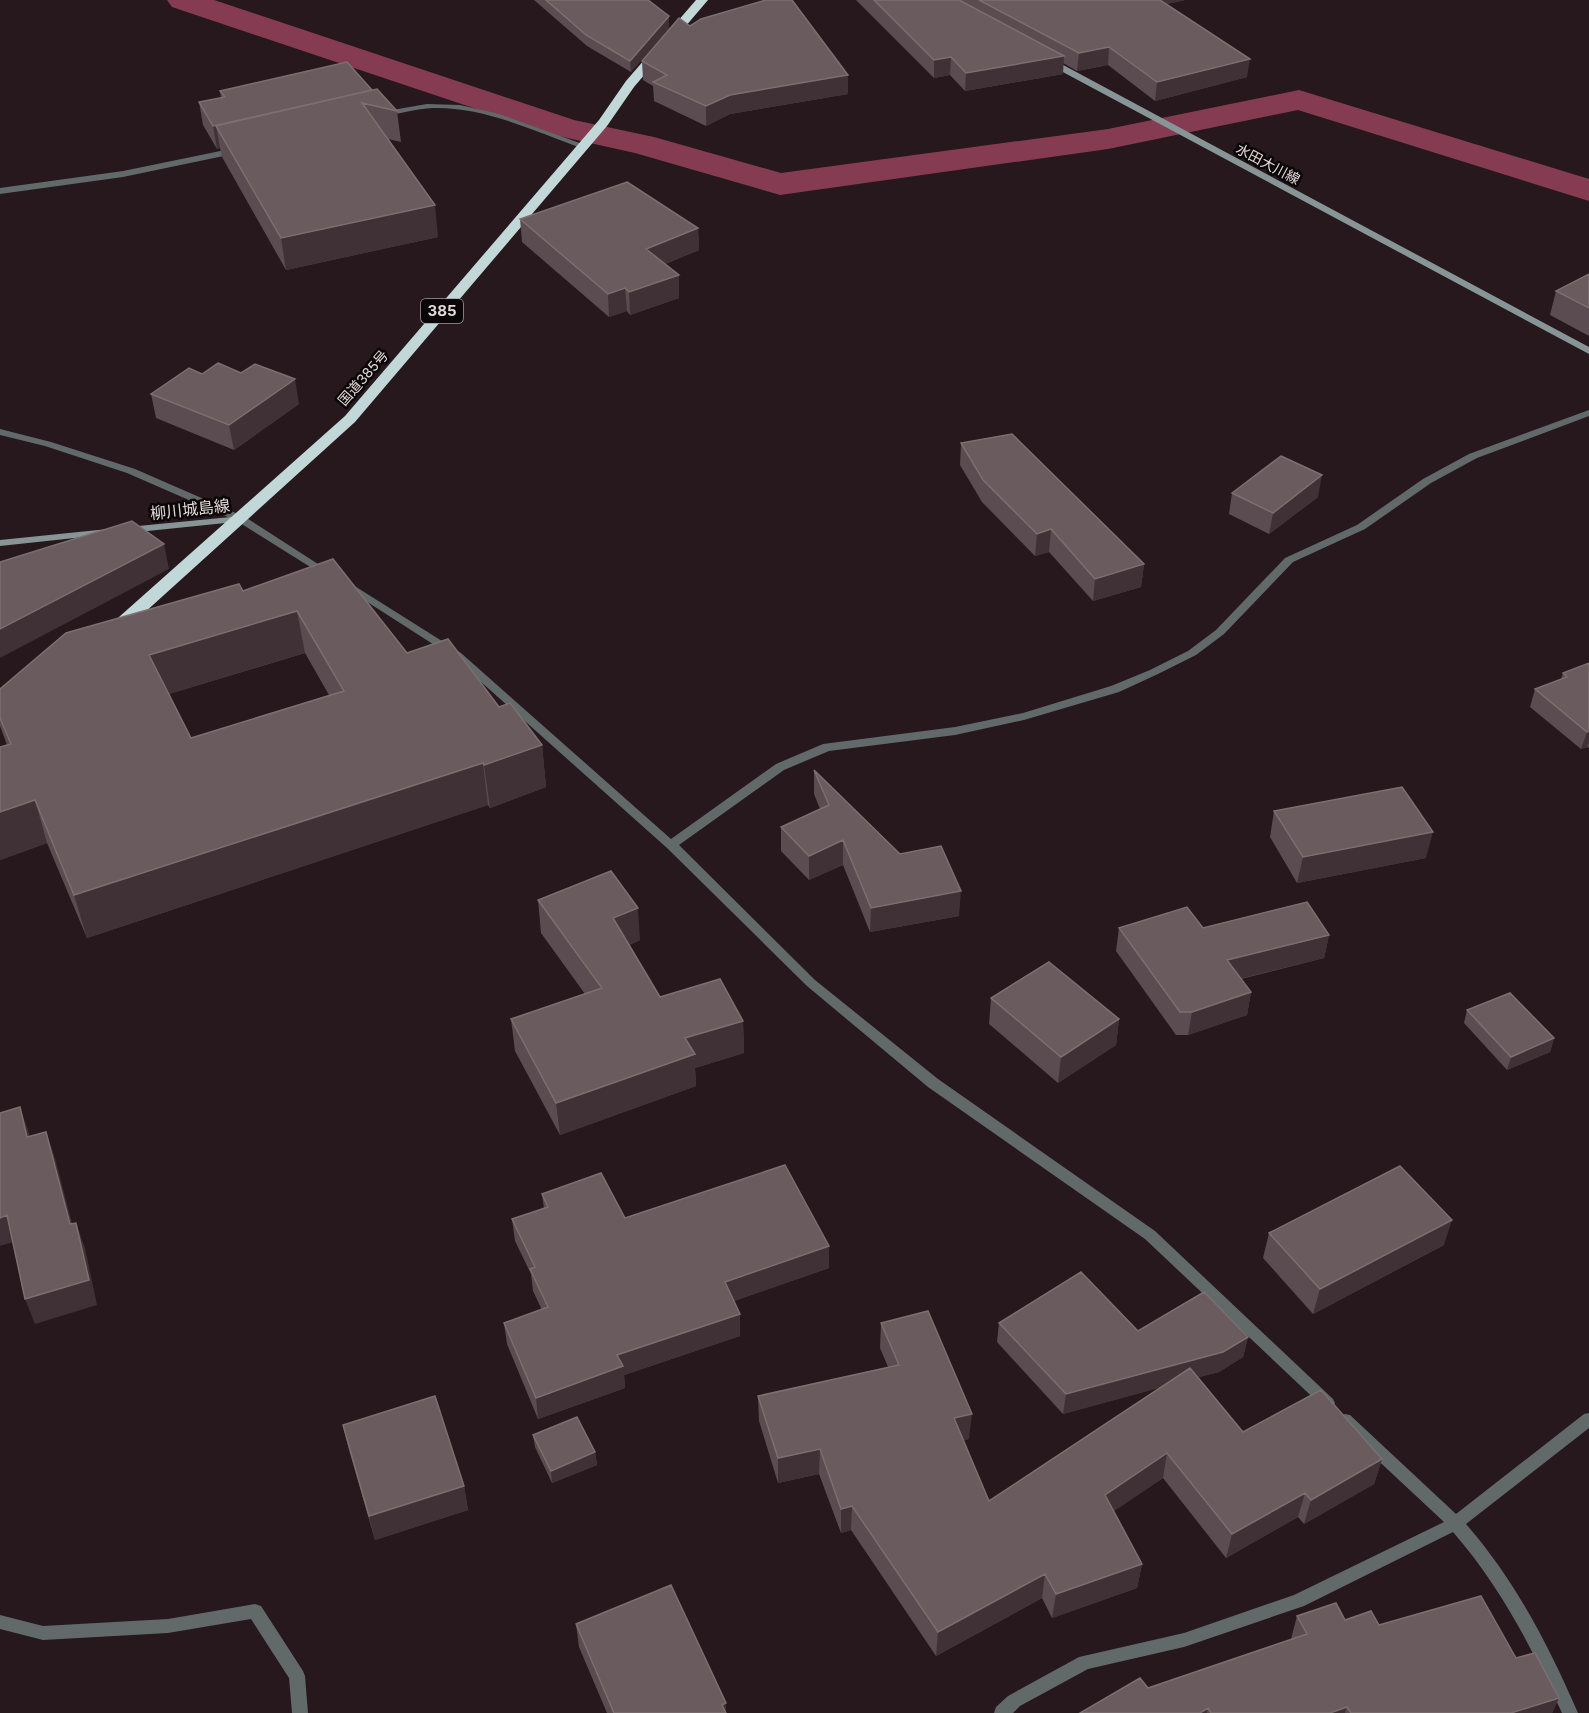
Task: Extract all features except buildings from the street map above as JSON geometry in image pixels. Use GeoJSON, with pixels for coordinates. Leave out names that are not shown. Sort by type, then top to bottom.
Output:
{"type":"FeatureCollection","features":[{"type":"Feature","properties":{"kind":"highway","name":"国道385号"},"geometry":{"type":"LineString","coordinates":[[107,637],[350,419],[584,146],[630,84],[702,0]]}},
{"type":"Feature","properties":{"kind":"main road","name":"水田大川線"},"geometry":{"type":"LineString","coordinates":[[1037,54],[1589,351]]}},
{"type":"Feature","properties":{"kind":"main road","name":"柳川城島線"},"geometry":{"type":"LineString","coordinates":[[0,543],[241,519]]}},
{"type":"Feature","properties":{"kind":"street"},"geometry":{"type":"LineString","coordinates":[[370,118],[417,107],[466,108],[492,114],[584,146]]}},
{"type":"Feature","properties":{"kind":"street"},"geometry":{"type":"LineString","coordinates":[[0,191],[123,174],[242,149]]}},
{"type":"Feature","properties":{"kind":"street"},"geometry":{"type":"LineString","coordinates":[[671,845],[780,768],[826,747],[955,731],[1024,716],[1114,689],[1154,672],[1192,653],[1220,632],[1289,560],[1361,527],[1427,481],[1473,456],[1589,413]]}},
{"type":"Feature","properties":{"kind":"street"},"geometry":{"type":"LineString","coordinates":[[0,432],[48,444],[131,471],[241,519],[457,655],[671,845],[811,983],[943,1090],[1150,1235],[1455,1524],[1493,1570],[1541,1649],[1570,1713]]}},
{"type":"Feature","properties":{"kind":"street"},"geometry":{"type":"LineString","coordinates":[[1002,1713],[1014,1701],[1085,1662],[1184,1640],[1298,1601],[1455,1524],[1589,1419]]}},
{"type":"Feature","properties":{"kind":"street"},"geometry":{"type":"LineString","coordinates":[[0,1622],[43,1633],[168,1626],[255,1611],[297,1676],[300,1713]]}},
{"type":"Feature","properties":{"kind":"waterway"},"geometry":{"type":"LineString","coordinates":[[183,0],[566,128],[642,144],[780,184],[1108,139],[1299,100],[1589,190]]}}]}
